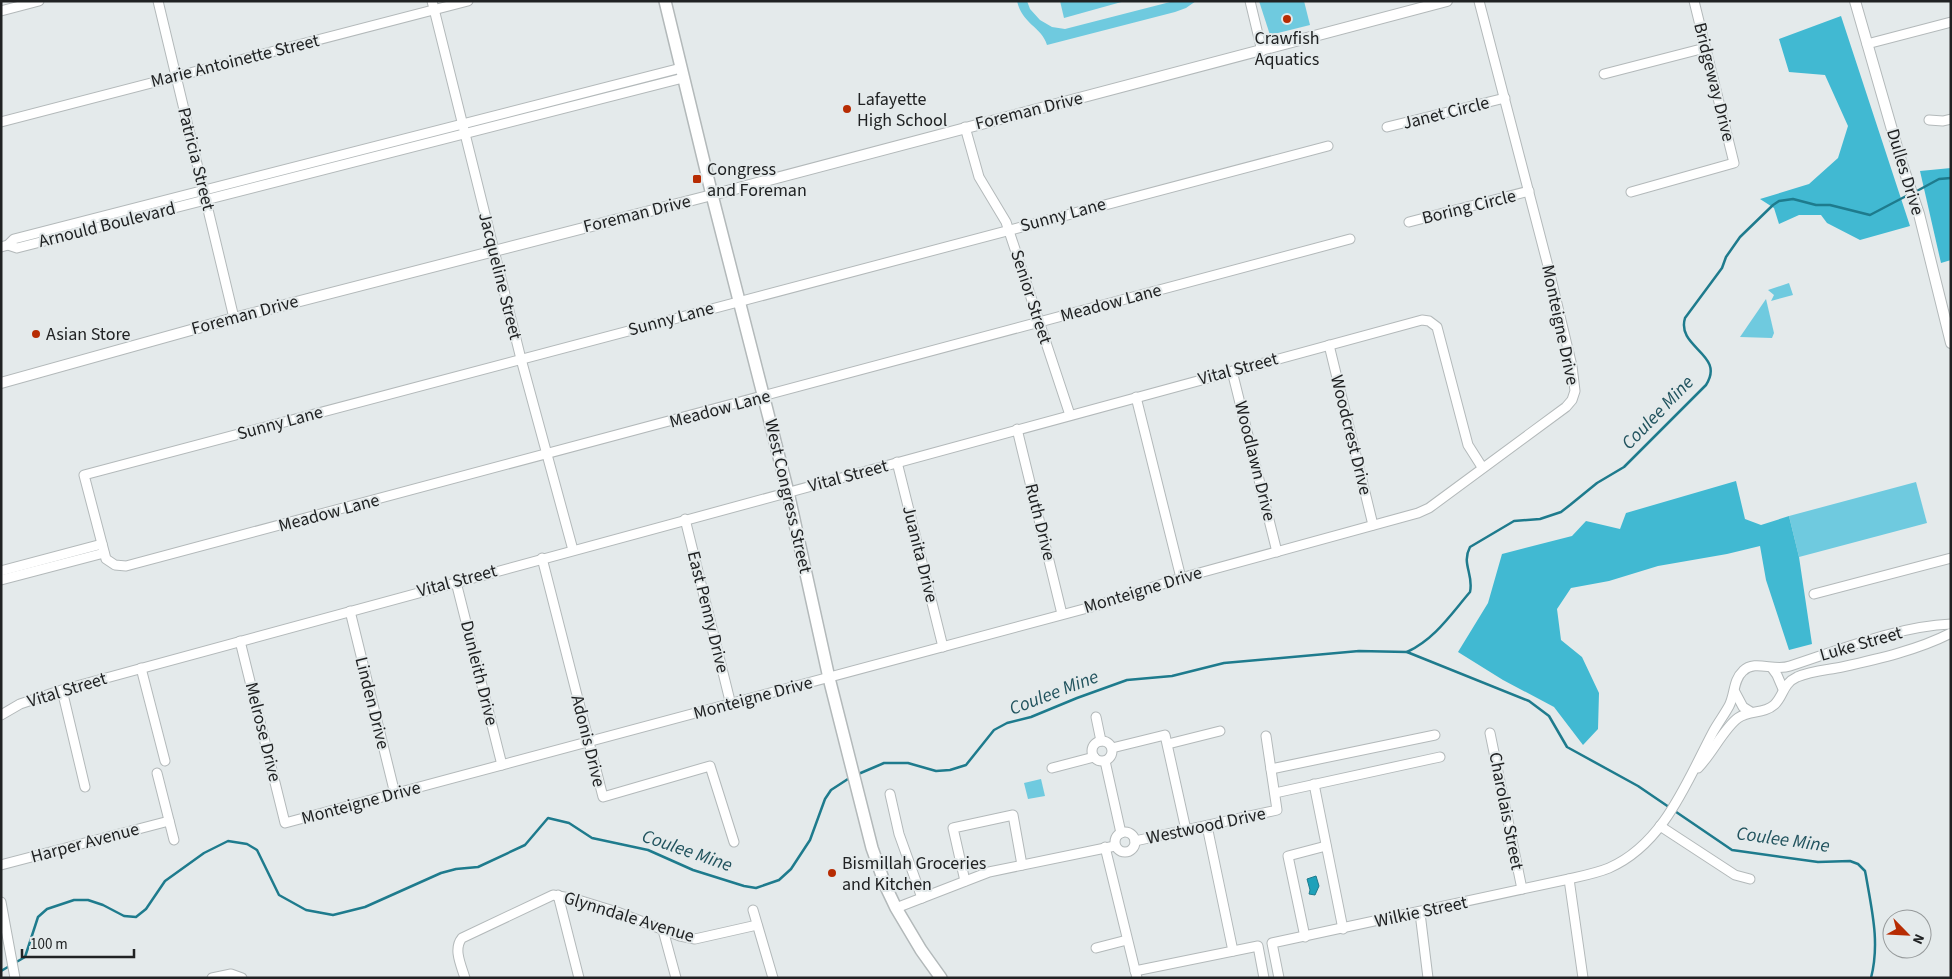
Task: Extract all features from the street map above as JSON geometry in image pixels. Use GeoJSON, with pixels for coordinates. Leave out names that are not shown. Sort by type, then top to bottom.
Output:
{"type":"FeatureCollection","features":[{"type":"Feature","properties":{"kind":"main road","name":"West Congress Street"},"geometry":{"type":"LineString","coordinates":[[665,1],[712,195],[788,492],[848,755],[878,867],[896,908],[921,950],[941,978]]}},
{"type":"Feature","properties":{"kind":"street"},"geometry":{"type":"LineString","coordinates":[[1,11],[39,1]]}},
{"type":"Feature","properties":{"kind":"street","name":"Patricia Street"},"geometry":{"type":"LineString","coordinates":[[158,1],[234,318]]}},
{"type":"Feature","properties":{"kind":"street","name":"Marie Antoinette Street"},"geometry":{"type":"LineString","coordinates":[[1,122],[176,77],[433,6],[468,1]]}},
{"type":"Feature","properties":{"kind":"street"},"geometry":{"type":"LineString","coordinates":[[1250,1],[1262,51]]}},
{"type":"Feature","properties":{"kind":"street","name":"Foreman Drive"},"geometry":{"type":"LineString","coordinates":[[1,383],[234,318],[712,195],[1447,1]]}},
{"type":"Feature","properties":{"kind":"street","name":"Monteigne Drive"},"geometry":{"type":"LineString","coordinates":[[285,823],[731,705],[1133,595],[1181,578],[1418,513],[1429,508],[1482,467],[1566,407],[1572,400],[1575,391],[1570,356],[1479,1]]}},
{"type":"Feature","properties":{"kind":"street","name":"Bridgeway Drive"},"geometry":{"type":"LineString","coordinates":[[1631,192],[1734,164],[1694,1]]}},
{"type":"Feature","properties":{"kind":"street","name":"Dulles Drive"},"geometry":{"type":"LineString","coordinates":[[1855,1],[1901,160],[1919,214],[1951,343]]}},
{"type":"Feature","properties":{"kind":"street","name":"Jacqueline Street"},"geometry":{"type":"LineString","coordinates":[[433,6],[521,359],[573,550]]}},
{"type":"Feature","properties":{"kind":"street"},"geometry":{"type":"LineString","coordinates":[[1868,44],[1951,22]]}},
{"type":"Feature","properties":{"kind":"street"},"geometry":{"type":"LineString","coordinates":[[1604,74],[1706,48]]}},
{"type":"Feature","properties":{"kind":"street","name":"Arnould Boulevard"},"geometry":{"type":"LineString","coordinates":[[463,129],[541,104],[598,94],[682,73]]}},
{"type":"Feature","properties":{"kind":"street","name":"Arnould Boulevard"},"geometry":{"type":"LineString","coordinates":[[206,195],[262,175],[396,146],[463,129],[543,113],[598,94]]}},
{"type":"Feature","properties":{"kind":"street","name":"Janet Circle"},"geometry":{"type":"LineString","coordinates":[[1387,127],[1505,98]]}},
{"type":"Feature","properties":{"kind":"street"},"geometry":{"type":"LineString","coordinates":[[541,104],[543,113]]}},
{"type":"Feature","properties":{"kind":"street"},"geometry":{"type":"LineString","coordinates":[[1929,120],[1943,121],[1951,119]]}},
{"type":"Feature","properties":{"kind":"street","name":"Senior Street"},"geometry":{"type":"LineString","coordinates":[[965,127],[979,177],[1001,212],[1009,230],[1070,415]]}},
{"type":"Feature","properties":{"kind":"street","name":"Arnould Boulevard"},"geometry":{"type":"LineString","coordinates":[[5,246],[14,239],[206,195],[297,177],[396,146]]}},
{"type":"Feature","properties":{"kind":"street","name":"Sunny Lane"},"geometry":{"type":"LineString","coordinates":[[103,549],[84,475],[1328,146]]}},
{"type":"Feature","properties":{"kind":"street"},"geometry":{"type":"LineString","coordinates":[[294,167],[297,177]]}},
{"type":"Feature","properties":{"kind":"street"},"geometry":{"type":"LineString","coordinates":[[262,175],[264,185]]}},
{"type":"Feature","properties":{"kind":"street","name":"Boring Circle"},"geometry":{"type":"LineString","coordinates":[[1409,222],[1529,192]]}},
{"type":"Feature","properties":{"kind":"street","name":"Meadow Lane"},"geometry":{"type":"LineString","coordinates":[[103,549],[109,562],[115,565],[138,564],[1350,239]]}},
{"type":"Feature","properties":{"kind":"street","name":"Vital Street"},"geometry":{"type":"LineString","coordinates":[[1,715],[20,704],[141,668],[1422,320],[1434,323],[1438,329],[1468,445],[1482,467]]}},
{"type":"Feature","properties":{"kind":"street","name":"Woodcrest Drive"},"geometry":{"type":"LineString","coordinates":[[1330,344],[1373,525]]}},
{"type":"Feature","properties":{"kind":"street","name":"Woodlawn Drive"},"geometry":{"type":"LineString","coordinates":[[1232,371],[1277,552]]}},
{"type":"Feature","properties":{"kind":"street"},"geometry":{"type":"LineString","coordinates":[[1136,397],[1181,578]]}},
{"type":"Feature","properties":{"kind":"street","name":"Ruth Drive"},"geometry":{"type":"LineString","coordinates":[[1017,429],[1062,614]]}},
{"type":"Feature","properties":{"kind":"street","name":"Juanita Drive"},"geometry":{"type":"LineString","coordinates":[[897,462],[943,646]]}},
{"type":"Feature","properties":{"kind":"street","name":"East Penny Drive"},"geometry":{"type":"LineString","coordinates":[[685,520],[731,705]]}},
{"type":"Feature","properties":{"kind":"street"},"geometry":{"type":"LineString","coordinates":[[1,580],[32,568],[103,549]]}},
{"type":"Feature","properties":{"kind":"street","name":"Adonis Drive"},"geometry":{"type":"LineString","coordinates":[[542,558],[603,797],[710,766],[734,842]]}},
{"type":"Feature","properties":{"kind":"street"},"geometry":{"type":"LineString","coordinates":[[1814,594],[1951,558]]}},
{"type":"Feature","properties":{"kind":"street"},"geometry":{"type":"LineString","coordinates":[[1,572],[32,568]]}},
{"type":"Feature","properties":{"kind":"street","name":"Dunleith Drive"},"geometry":{"type":"LineString","coordinates":[[456,582],[502,765]]}},
{"type":"Feature","properties":{"kind":"street","name":"Linden Drive"},"geometry":{"type":"LineString","coordinates":[[350,611],[395,794]]}},
{"type":"Feature","properties":{"kind":"street","name":"Luke Street"},"geometry":{"type":"LineString","coordinates":[[1569,879],[1609,868],[1634,853],[1663,823],[1694,772],[1714,730],[1731,704],[1741,672],[1748,667],[1756,665],[1782,668],[1839,649],[1907,630],[1951,624]]}},
{"type":"Feature","properties":{"kind":"street","name":"Luke Street"},"geometry":{"type":"LineString","coordinates":[[1694,772],[1708,758],[1737,719],[1751,712],[1764,711],[1771,708],[1777,702],[1783,689],[1794,678],[1906,650],[1933,642],[1951,634]]}},
{"type":"Feature","properties":{"kind":"street","name":"Melrose Drive"},"geometry":{"type":"LineString","coordinates":[[240,641],[285,823]]}},
{"type":"Feature","properties":{"kind":"street"},"geometry":{"type":"LineString","coordinates":[[141,668],[165,761]]}},
{"type":"Feature","properties":{"kind":"street"},"geometry":{"type":"LineString","coordinates":[[1772,668],[1783,689]]}},
{"type":"Feature","properties":{"kind":"street"},"geometry":{"type":"LineString","coordinates":[[62,690],[85,787]]}},
{"type":"Feature","properties":{"kind":"street"},"geometry":{"type":"LineString","coordinates":[[1734,692],[1743,706],[1751,712]]}},
{"type":"Feature","properties":{"kind":"street"},"geometry":{"type":"LineString","coordinates":[[1096,717],[1101,741]]}},
{"type":"Feature","properties":{"kind":"street"},"geometry":{"type":"LineString","coordinates":[[1168,744],[1220,731]]}},
{"type":"Feature","properties":{"kind":"street","name":"Charolais Street"},"geometry":{"type":"LineString","coordinates":[[1490,733],[1522,889]]}},
{"type":"Feature","properties":{"kind":"street"},"geometry":{"type":"LineString","coordinates":[[1112,748],[1165,735],[1186,830]]}},
{"type":"Feature","properties":{"kind":"street"},"geometry":{"type":"LineString","coordinates":[[1271,769],[1435,735]]}},
{"type":"Feature","properties":{"kind":"street"},"geometry":{"type":"LineString","coordinates":[[1266,736],[1274,793],[1440,757]]}},
{"type":"Feature","properties":{"kind":"street"},"geometry":{"type":"LineString","coordinates":[[1052,768],[1094,757],[1100,761],[1105,761],[1112,756],[1112,748],[1107,742],[1101,741],[1093,747],[1094,757]]}},
{"type":"Feature","properties":{"kind":"street"},"geometry":{"type":"LineString","coordinates":[[1105,761],[1121,833]]}},
{"type":"Feature","properties":{"kind":"street"},"geometry":{"type":"LineString","coordinates":[[157,773],[174,840]]}},
{"type":"Feature","properties":{"kind":"street"},"geometry":{"type":"LineString","coordinates":[[1314,784],[1343,929]]}},
{"type":"Feature","properties":{"kind":"street","name":"Westwood Drive"},"geometry":{"type":"LineString","coordinates":[[1135,841],[1277,810],[1274,793]]}},
{"type":"Feature","properties":{"kind":"street"},"geometry":{"type":"LineString","coordinates":[[890,794],[899,834],[922,898]]}},
{"type":"Feature","properties":{"kind":"street"},"geometry":{"type":"LineString","coordinates":[[965,881],[954,828],[1013,815],[1022,865]]}},
{"type":"Feature","properties":{"kind":"street","name":"Harper Avenue"},"geometry":{"type":"LineString","coordinates":[[1,864],[169,821]]}},
{"type":"Feature","properties":{"kind":"street"},"geometry":{"type":"LineString","coordinates":[[1663,823],[1735,875],[1750,879]]}},
{"type":"Feature","properties":{"kind":"street"},"geometry":{"type":"LineString","coordinates":[[1207,826],[1233,951]]}},
{"type":"Feature","properties":{"kind":"street"},"geometry":{"type":"LineString","coordinates":[[1121,833],[1130,833],[1135,841],[1132,850],[1126,853],[1119,851],[1115,846],[1115,838],[1121,833]]}},
{"type":"Feature","properties":{"kind":"street"},"geometry":{"type":"LineString","coordinates":[[896,908],[990,872],[1115,846]]}},
{"type":"Feature","properties":{"kind":"street"},"geometry":{"type":"LineString","coordinates":[[1305,936],[1288,856],[1326,846]]}},
{"type":"Feature","properties":{"kind":"street"},"geometry":{"type":"LineString","coordinates":[[1105,847],[1136,974],[1258,946],[1264,978]]}},
{"type":"Feature","properties":{"kind":"street"},"geometry":{"type":"LineString","coordinates":[[1569,879],[1583,978]]}},
{"type":"Feature","properties":{"kind":"street","name":"Wilkie Street"},"geometry":{"type":"LineString","coordinates":[[1279,978],[1272,943],[1420,913],[1569,879]]}},
{"type":"Feature","properties":{"kind":"street"},"geometry":{"type":"LineString","coordinates":[[558,895],[579,978]]}},
{"type":"Feature","properties":{"kind":"street","name":"Glynndale Avenue"},"geometry":{"type":"LineString","coordinates":[[465,978],[458,952],[458,943],[462,938],[547,896],[558,895],[617,912],[680,936],[702,939],[757,924]]}},
{"type":"Feature","properties":{"kind":"street"},"geometry":{"type":"LineString","coordinates":[[1,902],[15,976]]}},
{"type":"Feature","properties":{"kind":"street"},"geometry":{"type":"LineString","coordinates":[[753,910],[773,978]]}},
{"type":"Feature","properties":{"kind":"street"},"geometry":{"type":"LineString","coordinates":[[1420,913],[1428,978]]}},
{"type":"Feature","properties":{"kind":"street"},"geometry":{"type":"LineString","coordinates":[[663,930],[676,978]]}},
{"type":"Feature","properties":{"kind":"street"},"geometry":{"type":"LineString","coordinates":[[1096,948],[1127,940]]}},
{"type":"Feature","properties":{"kind":"street"},"geometry":{"type":"LineString","coordinates":[[212,978],[231,974],[242,978]]}},
{"type":"Feature","properties":{"kind":"shaded area"},"geometry":{"type":"Polygon","coordinates":[[[1017,1],[1027,1],[1030,9],[1040,20],[1052,27],[1065,29],[1174,1],[1196,1],[1186,8],[1175,12],[1047,45],[1041,34],[1023,15],[1017,1]]]}},
{"type":"Feature","properties":{"kind":"shaded area"},"geometry":{"type":"Polygon","coordinates":[[[1060,1],[1125,1],[1064,18],[1060,1]]]}},
{"type":"Feature","properties":{"kind":"shaded area","name":"Crawfish Aquatics"},"geometry":{"type":"Polygon","coordinates":[[[1259,1],[1304,1],[1310,25],[1270,35],[1259,1]]]}},
{"type":"Feature","properties":{"kind":"shaded area"},"geometry":{"type":"Polygon","coordinates":[[[1841,16],[1910,226],[1860,240],[1827,223],[1821,215],[1799,215],[1779,224],[1774,208],[1760,199],[1809,184],[1838,158],[1848,126],[1825,75],[1789,72],[1779,39],[1841,16]]]}},
{"type":"Feature","properties":{"kind":"shaded area"},"geometry":{"type":"Polygon","coordinates":[[[1951,168],[1951,260],[1941,263],[1920,171],[1951,168]]]}},
{"type":"Feature","properties":{"kind":"shaded area"},"geometry":{"type":"Polygon","coordinates":[[[1789,283],[1793,295],[1771,301],[1774,295],[1768,290],[1789,283]]]}},
{"type":"Feature","properties":{"kind":"shaded area"},"geometry":{"type":"Polygon","coordinates":[[[1766,299],[1774,333],[1772,338],[1740,337],[1766,299]]]}},
{"type":"Feature","properties":{"kind":"shaded area"},"geometry":{"type":"Polygon","coordinates":[[[1736,481],[1745,519],[1761,525],[1789,516],[1799,557],[1812,644],[1789,650],[1766,580],[1760,546],[1727,554],[1658,566],[1609,581],[1571,588],[1557,609],[1561,640],[1582,657],[1599,693],[1598,729],[1583,745],[1554,707],[1503,680],[1458,652],[1488,603],[1502,554],[1572,536],[1586,521],[1620,529],[1626,513],[1736,481]]]}},
{"type":"Feature","properties":{"kind":"shaded area"},"geometry":{"type":"Polygon","coordinates":[[[1916,482],[1927,523],[1799,557],[1789,516],[1916,482]]]}},
{"type":"Feature","properties":{"kind":"shaded area"},"geometry":{"type":"Polygon","coordinates":[[[1041,779],[1045,796],[1028,799],[1024,783],[1041,779]]]}},
{"type":"Feature","properties":{"kind":"shaded area"},"geometry":{"type":"Polygon","coordinates":[[[1316,876],[1319,886],[1315,895],[1309,894],[1310,890],[1307,879],[1316,876]]]}},
{"type":"Feature","properties":{"kind":"waterway","name":"Coulee Mine"},"geometry":{"type":"LineString","coordinates":[[1915,192],[1939,179],[1951,178]]}},
{"type":"Feature","properties":{"kind":"waterway","name":"Coulee Mine"},"geometry":{"type":"LineString","coordinates":[[1407,652],[1417,647],[1434,633],[1470,592],[1471,586],[1467,564],[1470,547],[1514,521],[1540,519],[1561,512],[1597,483],[1624,467],[1706,385],[1710,374],[1710,366],[1706,358],[1687,337],[1684,328],[1685,318],[1722,268],[1726,257],[1740,237],[1773,205],[1779,201],[1793,199],[1816,205],[1830,205],[1870,215],[1910,194]]}},
{"type":"Feature","properties":{"kind":"waterway","name":"Coulee Mine"},"geometry":{"type":"LineString","coordinates":[[856,775],[884,763],[908,763],[936,771],[950,770],[966,765],[994,730],[1007,723],[1031,717],[1127,680],[1172,676],[1224,663],[1359,651],[1407,652],[1529,701],[1549,716],[1567,747],[1638,786],[1732,850],[1818,862],[1850,861],[1858,864],[1865,871],[1874,927],[1875,952],[1871,978]]}},
{"type":"Feature","properties":{"kind":"waterway","name":"Coulee Mine"},"geometry":{"type":"LineString","coordinates":[[1,971],[25,957],[38,917],[47,909],[74,900],[88,900],[103,905],[124,916],[136,917],[146,909],[165,881],[204,853],[228,841],[247,844],[257,850],[279,895],[306,910],[333,915],[365,907],[441,873],[456,869],[478,867],[525,845],[548,818],[569,823],[592,838],[648,850],[693,870],[756,888],[779,880],[791,869],[810,840],[825,799],[831,790],[851,777]]}},
{"type":"Feature","properties":{"kind":"place","name":"Crawfish Aquatics"},"geometry":{"type":"Point","coordinates":[1287,19]}},
{"type":"Feature","properties":{"kind":"place","name":"Lafayette High School"},"geometry":{"type":"Point","coordinates":[847,109]}},
{"type":"Feature","properties":{"kind":"place","name":"Congress and Foreman"},"geometry":{"type":"Point","coordinates":[697,179]}},
{"type":"Feature","properties":{"kind":"place","name":"Asian Store"},"geometry":{"type":"Point","coordinates":[36,334]}},
{"type":"Feature","properties":{"kind":"place","name":"Bismillah Groceries and Kitchen"},"geometry":{"type":"Point","coordinates":[832,873]}}]}
